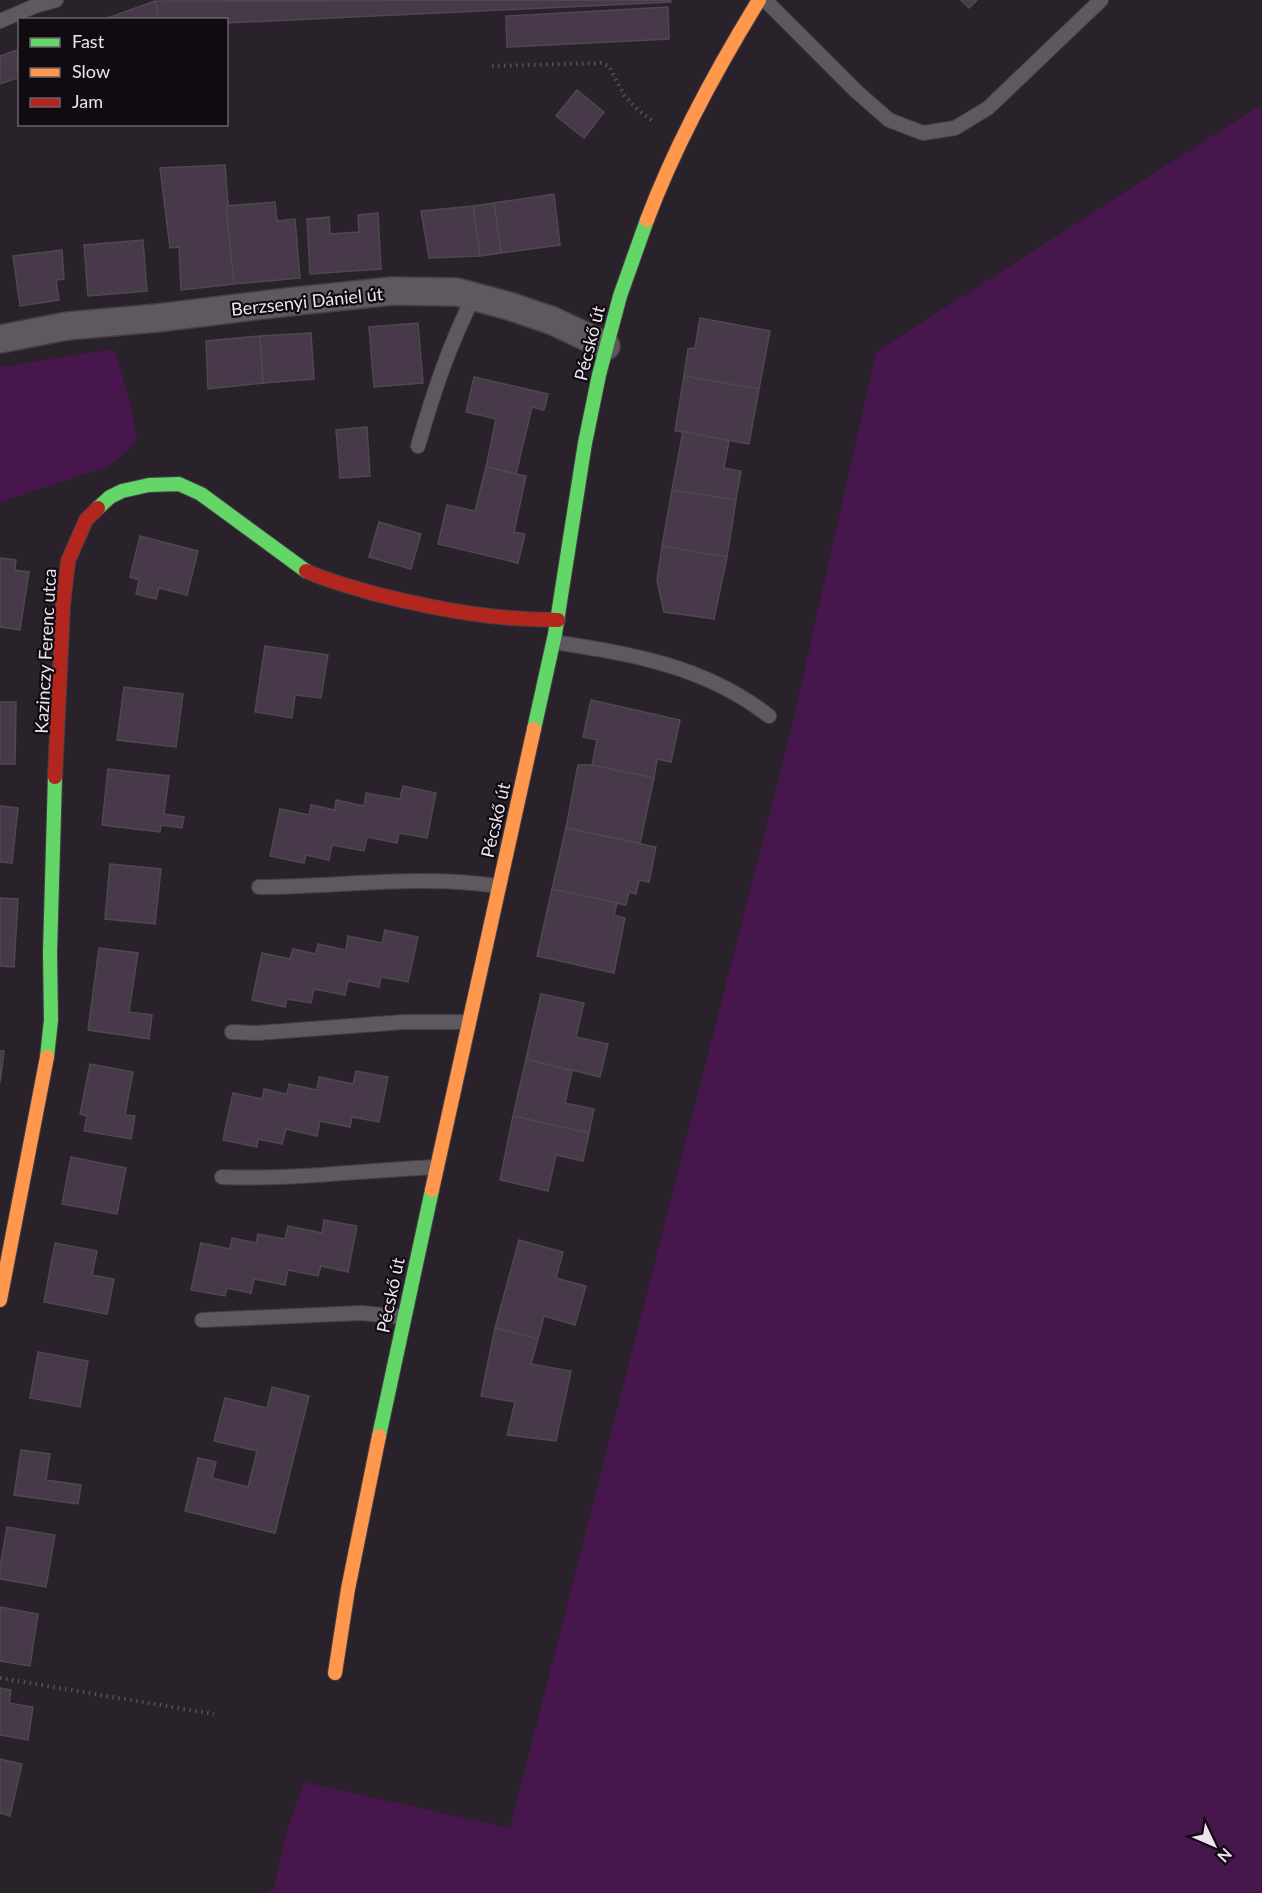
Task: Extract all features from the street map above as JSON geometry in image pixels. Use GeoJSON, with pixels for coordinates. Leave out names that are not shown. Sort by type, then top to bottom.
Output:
{"type":"FeatureCollection","features":[{"type":"Feature","properties":{"kind":"street","name":"Pécskő út"},"geometry":{"type":"LineString","coordinates":[[335,1673],[358,1533],[498,886],[554,642],[591,414],[606,346],[621,290],[653,203],[731,44],[759,0]]}},
{"type":"Feature","properties":{"kind":"street","name":"Berzsenyi Dániel út"},"geometry":{"type":"LineString","coordinates":[[0,339],[67,326],[392,291],[457,292],[474,296],[553,321],[606,346]]}},
{"type":"Feature","properties":{"kind":"street","name":"Kazinczy Ferenc utca"},"geometry":{"type":"LineString","coordinates":[[0,1300],[20,1190],[46,1072],[50,1031],[54,807],[63,604],[68,561],[78,537],[93,512],[110,497],[122,491],[179,484],[201,494],[302,569],[328,581],[439,609],[515,620],[558,620]]}},
{"type":"Feature","properties":{"kind":"lane"},"geometry":{"type":"LineString","coordinates":[[0,21],[56,0]]}},
{"type":"Feature","properties":{"kind":"lane"},"geometry":{"type":"LineString","coordinates":[[765,0],[856,92],[889,120],[923,133],[955,129],[988,108],[1101,0]]}},
{"type":"Feature","properties":{"kind":"lane"},"geometry":{"type":"LineString","coordinates":[[418,446],[436,382],[459,324],[474,296]]}},
{"type":"Feature","properties":{"kind":"lane"},"geometry":{"type":"LineString","coordinates":[[554,642],[648,659],[694,673],[750,702],[769,717]]}},
{"type":"Feature","properties":{"kind":"lane"},"geometry":{"type":"LineString","coordinates":[[259,887],[421,880],[471,882],[498,886]]}},
{"type":"Feature","properties":{"kind":"lane"},"geometry":{"type":"LineString","coordinates":[[232,1032],[257,1033],[404,1022],[469,1022]]}},
{"type":"Feature","properties":{"kind":"lane"},"geometry":{"type":"LineString","coordinates":[[222,1177],[289,1177],[437,1167]]}},
{"type":"Feature","properties":{"kind":"lane"},"geometry":{"type":"LineString","coordinates":[[202,1320],[361,1313],[404,1317]]}},
{"type":"Feature","properties":{"kind":"path"},"geometry":{"type":"LineString","coordinates":[[492,66],[601,63],[609,66],[624,95],[638,110],[681,142]]}},
{"type":"Feature","properties":{"kind":"path"},"geometry":{"type":"LineString","coordinates":[[0,1678],[214,1714]]}},
{"type":"Feature","properties":{"kind":"shaded area"},"geometry":{"type":"Polygon","coordinates":[[[1262,104],[1262,1893],[266,1893],[274,1888],[286,1834],[304,1782],[510,1828],[791,730],[876,352],[1262,104]]]}},
{"type":"Feature","properties":{"kind":"shaded area"},"geometry":{"type":"Polygon","coordinates":[[[114,349],[129,399],[137,438],[130,449],[109,466],[0,502],[0,367],[114,349]]]}},
{"type":"Feature","properties":{"kind":"building"},"geometry":{"type":"Polygon","coordinates":[[[671,0],[671,2],[228,23],[228,18],[159,18],[155,1],[671,0]]]}},
{"type":"Feature","properties":{"kind":"building"},"geometry":{"type":"Polygon","coordinates":[[[961,0],[977,0],[969,8],[961,0]]]}},
{"type":"Feature","properties":{"kind":"building"},"geometry":{"type":"Polygon","coordinates":[[[155,1],[159,18],[108,18],[155,1]]]}},
{"type":"Feature","properties":{"kind":"building"},"geometry":{"type":"Polygon","coordinates":[[[668,7],[669,39],[507,47],[506,16],[668,7]]]}},
{"type":"Feature","properties":{"kind":"building"},"geometry":{"type":"Polygon","coordinates":[[[18,50],[18,78],[0,84],[0,56],[18,50]]]}},
{"type":"Feature","properties":{"kind":"building"},"geometry":{"type":"Polygon","coordinates":[[[577,90],[604,112],[584,138],[556,116],[577,90]]]}},
{"type":"Feature","properties":{"kind":"building"},"geometry":{"type":"Polygon","coordinates":[[[225,165],[234,284],[181,290],[179,247],[170,248],[160,168],[225,165]]]}},
{"type":"Feature","properties":{"kind":"building"},"geometry":{"type":"Polygon","coordinates":[[[554,194],[560,245],[501,253],[494,203],[554,194]]]}},
{"type":"Feature","properties":{"kind":"building"},"geometry":{"type":"Polygon","coordinates":[[[275,202],[277,221],[295,219],[300,278],[234,284],[226,206],[275,202]]]}},
{"type":"Feature","properties":{"kind":"building"},"geometry":{"type":"Polygon","coordinates":[[[494,203],[501,253],[480,256],[473,206],[494,203]]]}},
{"type":"Feature","properties":{"kind":"building"},"geometry":{"type":"Polygon","coordinates":[[[473,206],[480,256],[429,258],[421,211],[473,206]]]}},
{"type":"Feature","properties":{"kind":"building"},"geometry":{"type":"Polygon","coordinates":[[[378,213],[381,269],[310,274],[307,219],[329,217],[330,234],[359,232],[358,215],[378,213]]]}},
{"type":"Feature","properties":{"kind":"building"},"geometry":{"type":"Polygon","coordinates":[[[143,240],[147,291],[88,296],[84,245],[143,240]]]}},
{"type":"Feature","properties":{"kind":"building"},"geometry":{"type":"Polygon","coordinates":[[[62,250],[64,279],[56,280],[59,300],[20,306],[13,256],[62,250]]]}},
{"type":"Feature","properties":{"kind":"building"},"geometry":{"type":"Polygon","coordinates":[[[700,318],[770,331],[759,389],[684,376],[688,349],[695,348],[700,318]]]}},
{"type":"Feature","properties":{"kind":"building"},"geometry":{"type":"Polygon","coordinates":[[[418,323],[423,383],[374,387],[369,327],[418,323]]]}},
{"type":"Feature","properties":{"kind":"building"},"geometry":{"type":"Polygon","coordinates":[[[311,333],[314,379],[263,383],[260,336],[311,333]]]}},
{"type":"Feature","properties":{"kind":"building"},"geometry":{"type":"Polygon","coordinates":[[[260,336],[263,383],[208,389],[206,341],[260,336]]]}},
{"type":"Feature","properties":{"kind":"building"},"geometry":{"type":"Polygon","coordinates":[[[684,376],[759,389],[749,444],[675,431],[684,376]]]}},
{"type":"Feature","properties":{"kind":"building"},"geometry":{"type":"Polygon","coordinates":[[[474,377],[548,394],[544,410],[532,407],[516,474],[486,467],[496,419],[466,412],[474,377]]]}},
{"type":"Feature","properties":{"kind":"building"},"geometry":{"type":"Polygon","coordinates":[[[367,427],[370,476],[340,478],[336,430],[367,427]]]}},
{"type":"Feature","properties":{"kind":"building"},"geometry":{"type":"Polygon","coordinates":[[[683,431],[729,441],[724,468],[741,471],[736,500],[672,490],[683,431]]]}},
{"type":"Feature","properties":{"kind":"building"},"geometry":{"type":"Polygon","coordinates":[[[486,467],[526,476],[514,532],[525,534],[518,563],[438,544],[447,505],[475,511],[486,467]]]}},
{"type":"Feature","properties":{"kind":"building"},"geometry":{"type":"Polygon","coordinates":[[[672,490],[736,500],[727,557],[662,546],[672,490]]]}},
{"type":"Feature","properties":{"kind":"building"},"geometry":{"type":"Polygon","coordinates":[[[379,522],[421,534],[411,569],[369,557],[379,522]]]}},
{"type":"Feature","properties":{"kind":"building"},"geometry":{"type":"Polygon","coordinates":[[[140,536],[198,551],[187,595],[159,588],[156,599],[136,594],[139,580],[130,577],[140,536]]]}},
{"type":"Feature","properties":{"kind":"building"},"geometry":{"type":"Polygon","coordinates":[[[662,546],[727,557],[714,619],[664,612],[657,581],[662,546]]]}},
{"type":"Feature","properties":{"kind":"building"},"geometry":{"type":"Polygon","coordinates":[[[0,558],[16,560],[15,570],[29,572],[20,630],[0,627],[0,558]]]}},
{"type":"Feature","properties":{"kind":"building"},"geometry":{"type":"Polygon","coordinates":[[[265,646],[328,655],[321,698],[295,695],[292,718],[255,712],[265,646]]]}},
{"type":"Feature","properties":{"kind":"building"},"geometry":{"type":"Polygon","coordinates":[[[124,687],[183,694],[176,747],[117,740],[124,687]]]}},
{"type":"Feature","properties":{"kind":"building"},"geometry":{"type":"Polygon","coordinates":[[[591,700],[680,720],[671,762],[657,759],[654,778],[592,765],[597,740],[583,737],[591,700]]]}},
{"type":"Feature","properties":{"kind":"building"},"geometry":{"type":"Polygon","coordinates":[[[0,702],[16,702],[15,764],[0,764],[0,702]]]}},
{"type":"Feature","properties":{"kind":"building"},"geometry":{"type":"Polygon","coordinates":[[[578,765],[592,765],[654,778],[640,843],[566,828],[578,765]]]}},
{"type":"Feature","properties":{"kind":"building"},"geometry":{"type":"Polygon","coordinates":[[[108,769],[169,776],[164,814],[184,817],[182,828],[161,825],[160,832],[102,825],[108,769]]]}},
{"type":"Feature","properties":{"kind":"building"},"geometry":{"type":"Polygon","coordinates":[[[403,786],[436,793],[427,838],[399,833],[397,843],[367,837],[364,851],[332,845],[329,860],[306,855],[304,863],[270,856],[280,809],[309,815],[311,805],[335,810],[336,800],[364,806],[366,793],[400,799],[403,786]]]}},
{"type":"Feature","properties":{"kind":"building"},"geometry":{"type":"Polygon","coordinates":[[[0,806],[18,808],[12,863],[0,862],[0,806]]]}},
{"type":"Feature","properties":{"kind":"building"},"geometry":{"type":"Polygon","coordinates":[[[566,828],[656,847],[649,882],[639,880],[636,894],[629,892],[626,905],[552,889],[566,828]]]}},
{"type":"Feature","properties":{"kind":"building"},"geometry":{"type":"Polygon","coordinates":[[[110,864],[161,869],[155,924],[105,919],[110,864]]]}},
{"type":"Feature","properties":{"kind":"building"},"geometry":{"type":"Polygon","coordinates":[[[552,889],[617,903],[614,915],[625,918],[614,973],[537,956],[552,889]]]}},
{"type":"Feature","properties":{"kind":"building"},"geometry":{"type":"Polygon","coordinates":[[[0,898],[18,899],[14,967],[0,966],[0,898]]]}},
{"type":"Feature","properties":{"kind":"building"},"geometry":{"type":"Polygon","coordinates":[[[385,930],[418,937],[408,982],[381,977],[379,987],[348,981],[345,995],[314,989],[311,1003],[287,999],[285,1007],[252,1000],[262,953],[290,959],[293,949],[316,954],[318,944],[346,950],[348,936],[382,943],[385,930]]]}},
{"type":"Feature","properties":{"kind":"building"},"geometry":{"type":"Polygon","coordinates":[[[99,948],[138,953],[129,1012],[152,1015],[149,1039],[88,1030],[99,948]]]}},
{"type":"Feature","properties":{"kind":"building"},"geometry":{"type":"Polygon","coordinates":[[[541,994],[584,1003],[576,1037],[608,1044],[600,1077],[526,1059],[541,994]]]}},
{"type":"Feature","properties":{"kind":"building"},"geometry":{"type":"Polygon","coordinates":[[[0,1051],[4,1051],[0,1083],[0,1051]]]}},
{"type":"Feature","properties":{"kind":"building"},"geometry":{"type":"Polygon","coordinates":[[[526,1059],[572,1071],[565,1103],[594,1109],[589,1133],[513,1116],[526,1059]]]}},
{"type":"Feature","properties":{"kind":"building"},"geometry":{"type":"Polygon","coordinates":[[[90,1064],[133,1072],[125,1115],[135,1116],[131,1139],[84,1131],[87,1116],[80,1114],[90,1064]]]}},
{"type":"Feature","properties":{"kind":"building"},"geometry":{"type":"Polygon","coordinates":[[[356,1071],[388,1077],[379,1122],[352,1117],[350,1127],[320,1121],[317,1136],[286,1129],[282,1144],[258,1139],[257,1147],[223,1140],[233,1093],[262,1099],[264,1089],[287,1094],[289,1084],[317,1090],[319,1077],[353,1084],[356,1071]]]}},
{"type":"Feature","properties":{"kind":"building"},"geometry":{"type":"Polygon","coordinates":[[[513,1116],[589,1133],[583,1161],[556,1155],[548,1191],[500,1180],[513,1116]]]}},
{"type":"Feature","properties":{"kind":"building"},"geometry":{"type":"Polygon","coordinates":[[[71,1157],[126,1168],[117,1214],[62,1204],[71,1157]]]}},
{"type":"Feature","properties":{"kind":"building"},"geometry":{"type":"Polygon","coordinates":[[[324,1220],[357,1226],[348,1272],[321,1266],[318,1276],[288,1270],[285,1285],[254,1279],[251,1293],[227,1288],[225,1296],[191,1290],[201,1243],[230,1249],[232,1238],[256,1243],[258,1234],[285,1239],[288,1226],[322,1233],[324,1220]]]}},
{"type":"Feature","properties":{"kind":"building"},"geometry":{"type":"Polygon","coordinates":[[[519,1240],[563,1252],[556,1278],[586,1286],[575,1325],[544,1316],[538,1339],[495,1328],[519,1240]]]}},
{"type":"Feature","properties":{"kind":"building"},"geometry":{"type":"Polygon","coordinates":[[[55,1243],[97,1251],[92,1275],[114,1279],[107,1314],[44,1302],[55,1243]]]}},
{"type":"Feature","properties":{"kind":"building"},"geometry":{"type":"Polygon","coordinates":[[[495,1328],[538,1339],[531,1364],[571,1371],[556,1441],[507,1435],[515,1402],[481,1396],[495,1328]]]}},
{"type":"Feature","properties":{"kind":"building"},"geometry":{"type":"Polygon","coordinates":[[[38,1352],[88,1361],[80,1407],[30,1398],[38,1352]]]}},
{"type":"Feature","properties":{"kind":"building"},"geometry":{"type":"Polygon","coordinates":[[[272,1387],[309,1396],[275,1533],[185,1511],[198,1458],[216,1462],[212,1478],[248,1487],[257,1451],[214,1441],[225,1398],[267,1408],[272,1387]]]}},
{"type":"Feature","properties":{"kind":"building"},"geometry":{"type":"Polygon","coordinates":[[[21,1450],[50,1454],[46,1480],[81,1485],[78,1504],[14,1495],[21,1450]]]}},
{"type":"Feature","properties":{"kind":"building"},"geometry":{"type":"Polygon","coordinates":[[[7,1527],[55,1535],[46,1587],[0,1579],[7,1527]]]}},
{"type":"Feature","properties":{"kind":"building"},"geometry":{"type":"Polygon","coordinates":[[[0,1607],[38,1614],[30,1666],[0,1661],[0,1607]]]}},
{"type":"Feature","properties":{"kind":"building"},"geometry":{"type":"Polygon","coordinates":[[[0,1688],[11,1690],[9,1703],[33,1707],[28,1740],[0,1735],[0,1688]]]}},
{"type":"Feature","properties":{"kind":"building"},"geometry":{"type":"Polygon","coordinates":[[[0,1759],[22,1764],[10,1816],[0,1813],[0,1759]]]}},
{"type":"Feature","properties":{"kind":"traffic: fast"},"geometry":{"type":"LineString","coordinates":[[534,729],[555,634],[585,443],[599,375],[620,296],[647,220]]}},
{"type":"Feature","properties":{"kind":"traffic: fast"},"geometry":{"type":"LineString","coordinates":[[98,508],[110,497],[122,491],[149,485],[179,484],[201,494],[306,571]]}},
{"type":"Feature","properties":{"kind":"traffic: fast"},"geometry":{"type":"LineString","coordinates":[[47,1057],[51,1020],[50,952],[55,777]]}},
{"type":"Feature","properties":{"kind":"traffic: fast"},"geometry":{"type":"LineString","coordinates":[[379,1436],[432,1190]]}},
{"type":"Feature","properties":{"kind":"traffic: slow"},"geometry":{"type":"LineString","coordinates":[[647,220],[658,191],[698,107],[759,0]]}},
{"type":"Feature","properties":{"kind":"traffic: slow"},"geometry":{"type":"LineString","coordinates":[[432,1190],[534,729]]}},
{"type":"Feature","properties":{"kind":"traffic: slow"},"geometry":{"type":"LineString","coordinates":[[0,1300],[47,1057]]}},
{"type":"Feature","properties":{"kind":"traffic: slow"},"geometry":{"type":"LineString","coordinates":[[335,1673],[348,1589],[379,1436]]}},
{"type":"Feature","properties":{"kind":"traffic: jam"},"geometry":{"type":"LineString","coordinates":[[55,777],[63,605],[68,561],[86,520],[98,508]]}},
{"type":"Feature","properties":{"kind":"traffic: jam"},"geometry":{"type":"LineString","coordinates":[[306,571],[333,582],[446,610],[512,618],[558,620]]}}]}
